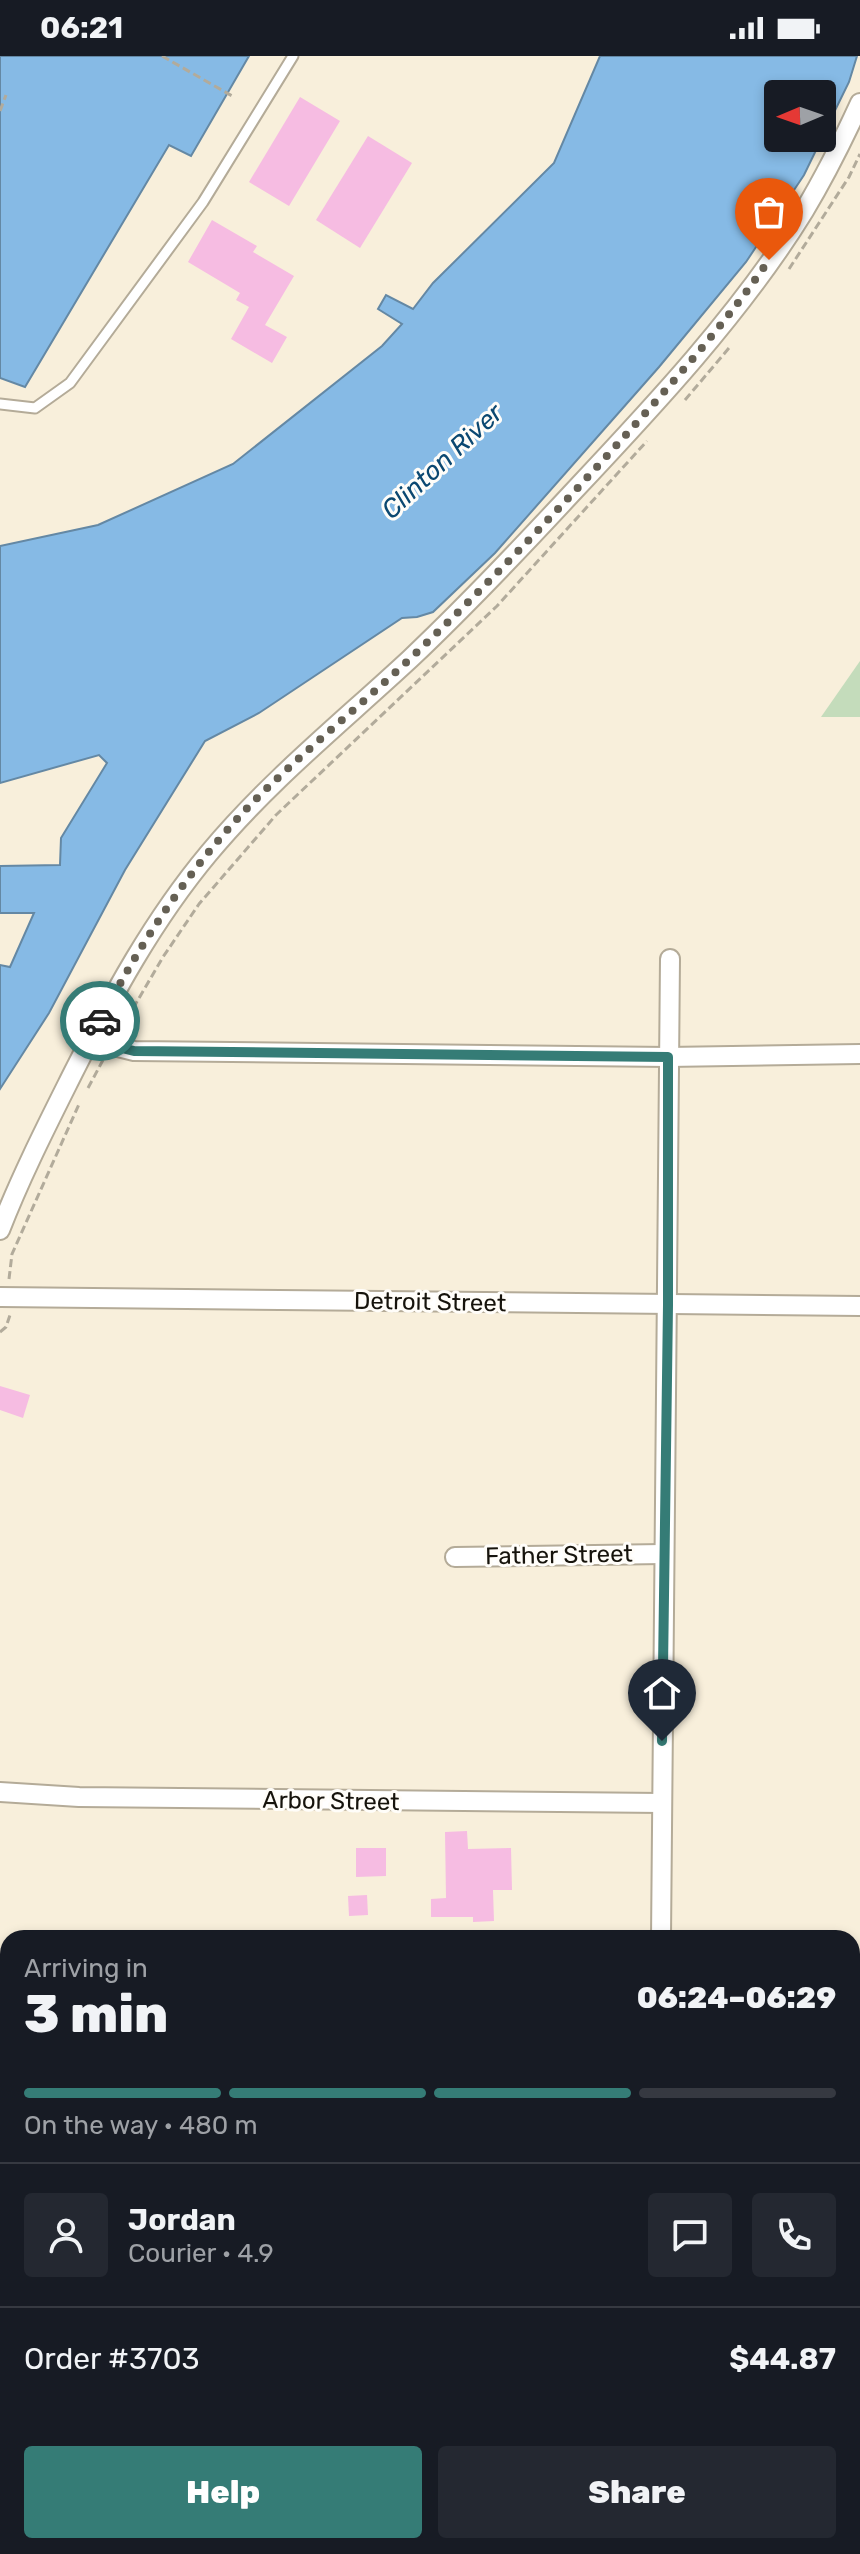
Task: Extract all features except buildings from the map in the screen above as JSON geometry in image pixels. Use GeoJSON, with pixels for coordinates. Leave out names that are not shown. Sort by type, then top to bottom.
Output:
{"type":"FeatureCollection","features":[{"type":"Feature","properties":{"kind":"street"},"geometry":{"type":"LineString","coordinates":[[0,1230],[22,1175],[113,995],[169,906],[207,856],[251,805],[411,658],[500,570],[680,375],[753,284],[802,214],[860,103]]}},
{"type":"Feature","properties":{"kind":"street"},"geometry":{"type":"LineString","coordinates":[[661,1930],[670,959]]}},
{"type":"Feature","properties":{"kind":"street"},"geometry":{"type":"LineString","coordinates":[[90,1040],[134,1051],[668,1057],[860,1054]]}},
{"type":"Feature","properties":{"kind":"street","name":"Detroit Street"},"geometry":{"type":"LineString","coordinates":[[5,1297],[860,1306]]}},
{"type":"Feature","properties":{"kind":"street","name":"Father Street"},"geometry":{"type":"LineString","coordinates":[[455,1557],[663,1554]]}},
{"type":"Feature","properties":{"kind":"street","name":"Arbor Street"},"geometry":{"type":"LineString","coordinates":[[0,1792],[124,1798],[662,1803]]}},
{"type":"Feature","properties":{"kind":"lane"},"geometry":{"type":"LineString","coordinates":[[0,404],[35,408],[70,383],[203,202],[293,56]]}},
{"type":"Feature","properties":{"kind":"path"},"geometry":{"type":"LineString","coordinates":[[162,56],[234,97]]}},
{"type":"Feature","properties":{"kind":"path"},"geometry":{"type":"LineString","coordinates":[[0,111],[6,95]]}},
{"type":"Feature","properties":{"kind":"path"},"geometry":{"type":"LineString","coordinates":[[782,279],[849,177],[860,154]]}},
{"type":"Feature","properties":{"kind":"path"},"geometry":{"type":"LineString","coordinates":[[683,401],[733,342]]}},
{"type":"Feature","properties":{"kind":"path"},"geometry":{"type":"LineString","coordinates":[[0,1332],[10,1317],[5,1297],[12,1254],[83,1096],[163,957],[199,904],[276,815],[497,606],[652,435]]}},
{"type":"Feature","properties":{"kind":"green space"},"geometry":{"type":"Polygon","coordinates":[[[860,661],[860,717],[821,717],[860,661]]]}},
{"type":"Feature","properties":{"kind":"water"},"geometry":{"type":"Polygon","coordinates":[[[0,56],[249,56],[191,156],[169,145],[25,387],[0,378],[0,56]]]}},
{"type":"Feature","properties":{"kind":"water","name":"Clinton River"},"geometry":{"type":"Polygon","coordinates":[[[600,56],[857,56],[836,108],[836,80],[764,80],[764,152],[815,152],[804,175],[746,262],[659,367],[495,553],[433,612],[402,618],[259,713],[205,741],[125,870],[49,1013],[0,1089],[0,965],[10,967],[34,913],[0,913],[0,866],[60,865],[61,838],[107,763],[99,755],[0,783],[0,546],[98,525],[233,464],[382,346],[402,324],[378,309],[386,295],[413,309],[433,283],[554,163],[600,56]]]}},
{"type":"Feature","properties":{"kind":"way so far"},"geometry":{"type":"LineString","coordinates":[[100,1021],[169,906],[251,805],[411,658],[500,570],[680,375],[769,260]]}},
{"type":"Feature","properties":{"kind":"route"},"geometry":{"type":"LineString","coordinates":[[100,1021],[90,1040],[134,1051],[668,1057],[662,1741]]}}]}
